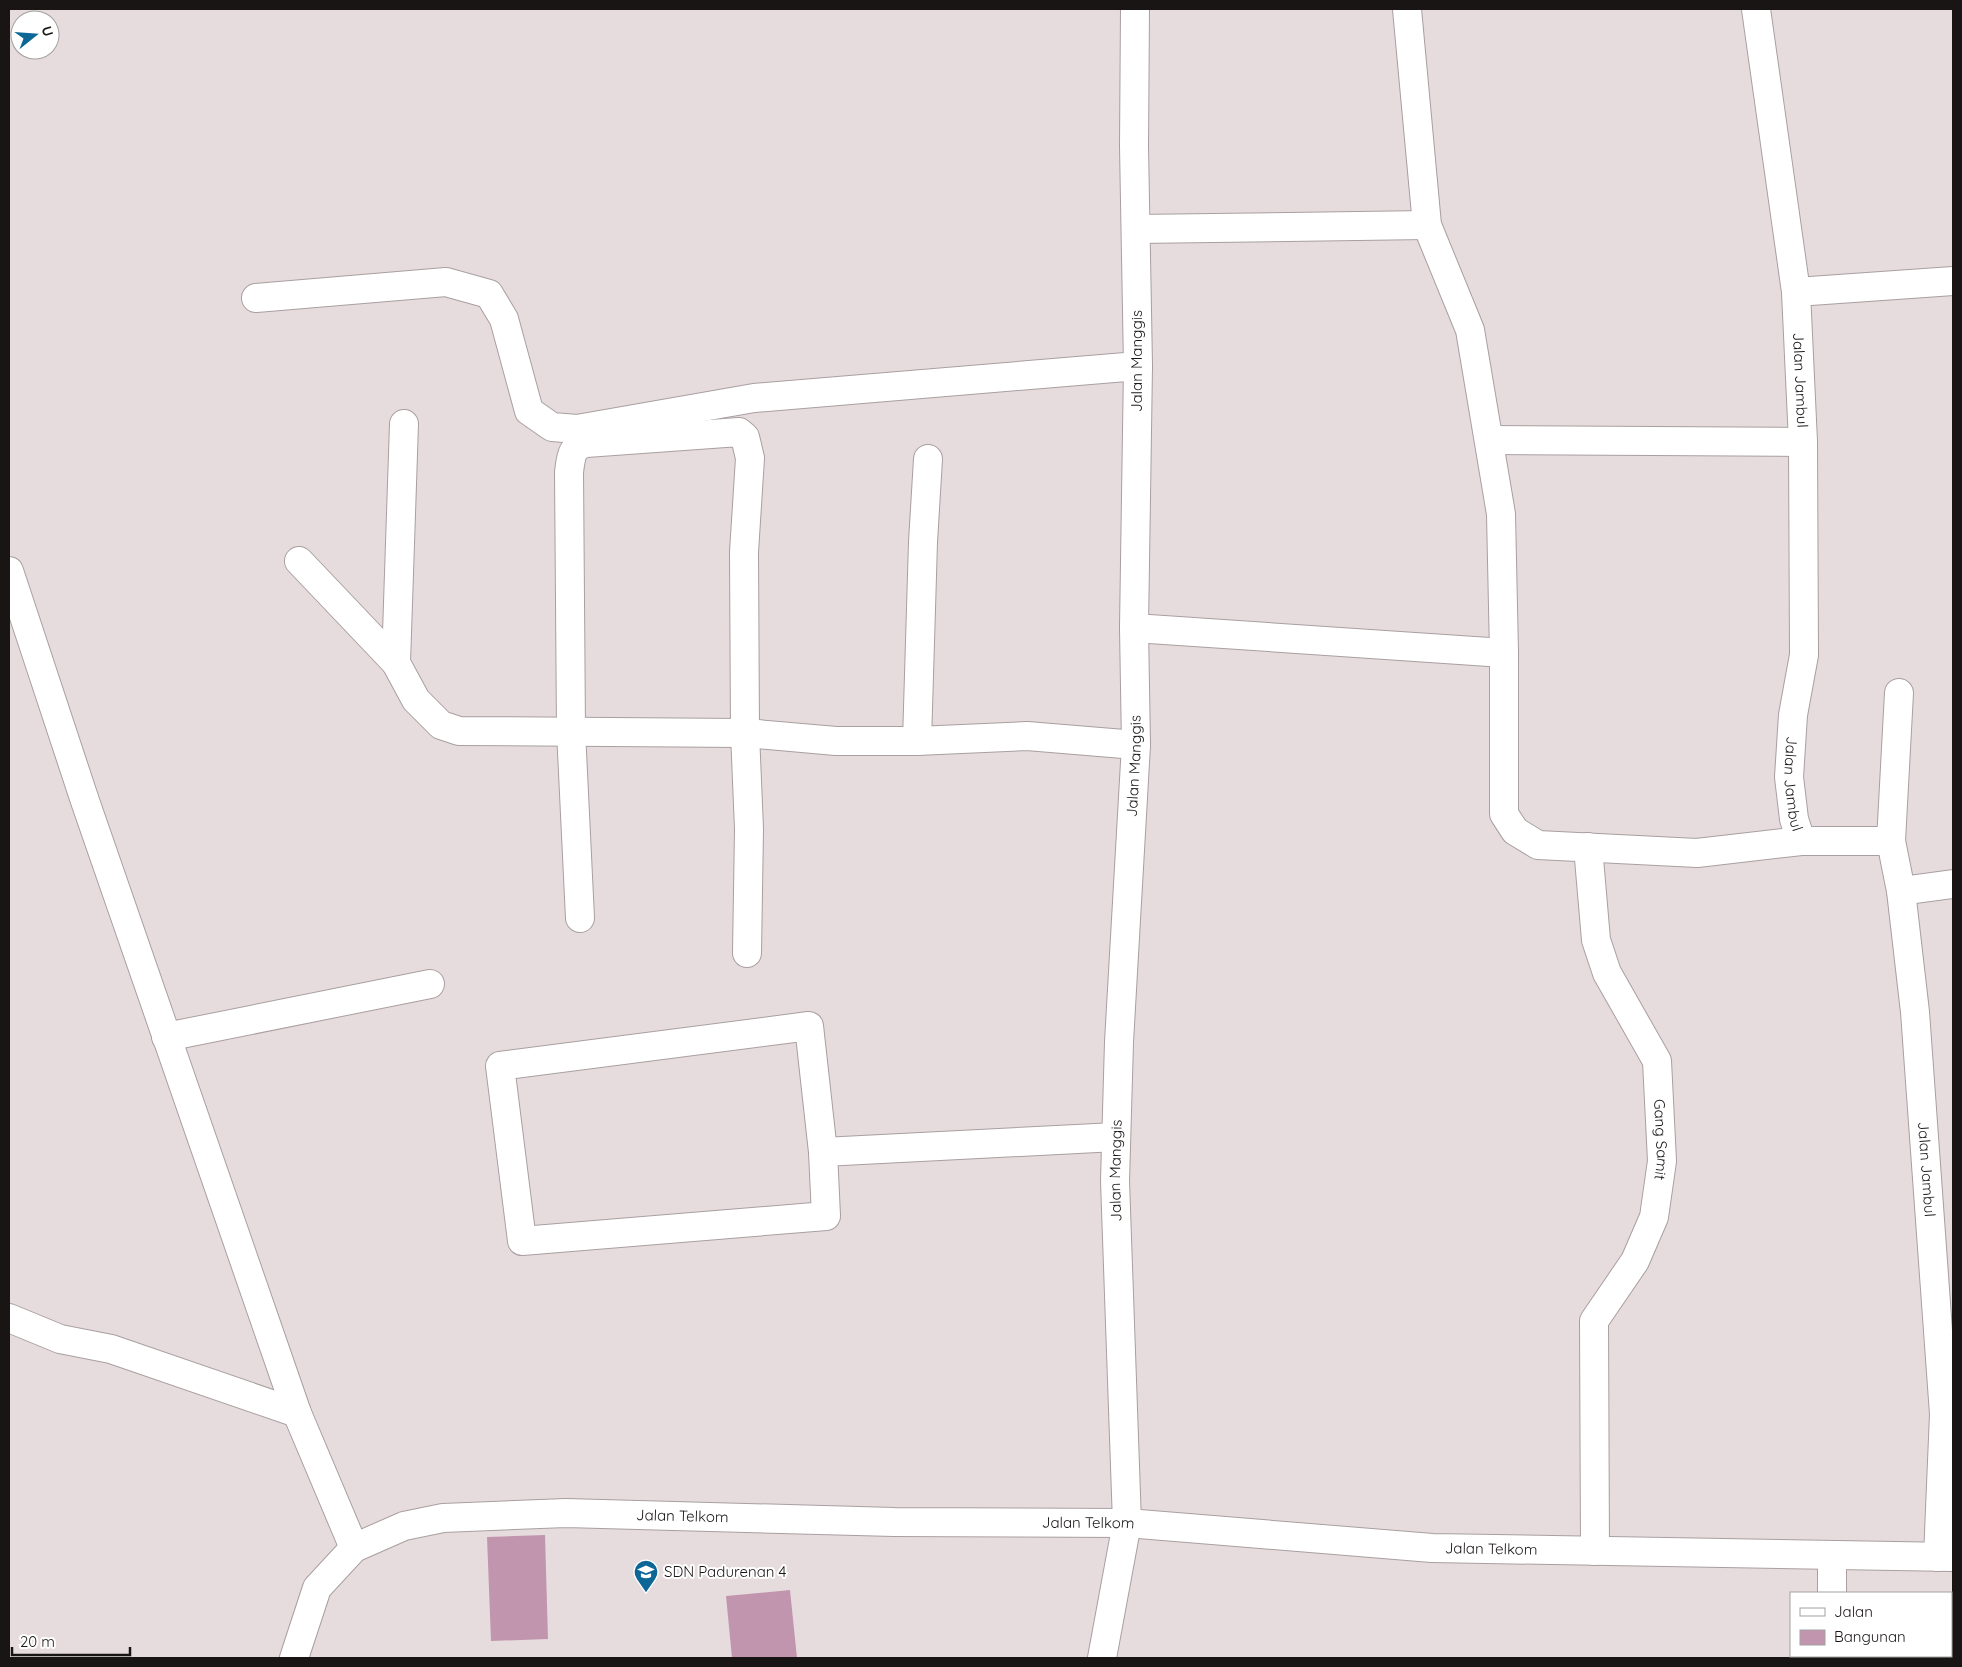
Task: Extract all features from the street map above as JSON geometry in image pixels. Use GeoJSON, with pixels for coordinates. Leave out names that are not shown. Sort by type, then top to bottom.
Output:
{"type":"FeatureCollection","features":[{"type":"Feature","properties":{"kind":"street","name":"Jalan Manggis"},"geometry":{"type":"LineString","coordinates":[[1102,1658],[1127,1523],[1116,1190],[1116,1137],[1119,1032],[1136,745],[1134,628],[1138,366],[1135,9]]}},
{"type":"Feature","properties":{"kind":"street"},"geometry":{"type":"LineString","coordinates":[[1407,9],[1427,225],[1470,330],[1501,514],[1504,653],[1504,814],[1515,831],[1538,845],[1697,853],[1801,841]]}},
{"type":"Feature","properties":{"kind":"street","name":"Jalan Jambul"},"geometry":{"type":"LineString","coordinates":[[1756,9],[1796,292],[1803,442],[1804,655],[1793,715],[1789,777],[1794,819],[1801,841],[1891,841],[1901,891],[1915,1012],[1944,1414],[1946,1557]]}},
{"type":"Feature","properties":{"kind":"street"},"geometry":{"type":"LineString","coordinates":[[1136,229],[1427,225]]}},
{"type":"Feature","properties":{"kind":"street"},"geometry":{"type":"LineString","coordinates":[[1796,292],[1953,281]]}},
{"type":"Feature","properties":{"kind":"street"},"geometry":{"type":"LineString","coordinates":[[256,298],[446,282],[489,294],[504,319],[529,411],[552,427],[577,428],[754,398],[1138,366]]}},
{"type":"Feature","properties":{"kind":"street"},"geometry":{"type":"LineString","coordinates":[[396,663],[404,424]]}},
{"type":"Feature","properties":{"kind":"street"},"geometry":{"type":"LineString","coordinates":[[580,918],[571,731],[570,472],[575,448],[579,444],[586,443],[739,432],[745,437],[750,458],[744,552],[745,733],[749,829],[747,954]]}},
{"type":"Feature","properties":{"kind":"street"},"geometry":{"type":"LineString","coordinates":[[1489,440],[1803,442]]}},
{"type":"Feature","properties":{"kind":"street"},"geometry":{"type":"LineString","coordinates":[[917,741],[923,542],[928,459]]}},
{"type":"Feature","properties":{"kind":"street"},"geometry":{"type":"LineString","coordinates":[[299,561],[396,663],[416,700],[441,725],[459,731],[745,733],[836,741],[917,741],[1027,736],[1136,745]]}},
{"type":"Feature","properties":{"kind":"street"},"geometry":{"type":"LineString","coordinates":[[9,571],[166,1037],[297,1413],[354,1548]]}},
{"type":"Feature","properties":{"kind":"street"},"geometry":{"type":"LineString","coordinates":[[1134,628],[1504,653]]}},
{"type":"Feature","properties":{"kind":"street"},"geometry":{"type":"LineString","coordinates":[[1891,841],[1899,693]]}},
{"type":"Feature","properties":{"kind":"street","name":"Gang Samit"},"geometry":{"type":"LineString","coordinates":[[1588,847],[1596,940],[1601,957],[1607,973],[1657,1061],[1662,1161],[1654,1217],[1635,1261],[1594,1321],[1594,1551]]}},
{"type":"Feature","properties":{"kind":"street"},"geometry":{"type":"LineString","coordinates":[[1901,891],[1953,884]]}},
{"type":"Feature","properties":{"kind":"street"},"geometry":{"type":"LineString","coordinates":[[166,1037],[430,984]]}},
{"type":"Feature","properties":{"kind":"street"},"geometry":{"type":"LineString","coordinates":[[809,1026],[823,1152],[826,1216],[522,1241],[500,1066],[809,1026]]}},
{"type":"Feature","properties":{"kind":"street"},"geometry":{"type":"LineString","coordinates":[[823,1152],[1116,1137]]}},
{"type":"Feature","properties":{"kind":"street"},"geometry":{"type":"LineString","coordinates":[[9,1318],[60,1339],[111,1349],[297,1413]]}},
{"type":"Feature","properties":{"kind":"street","name":"Jalan Telkom"},"geometry":{"type":"LineString","coordinates":[[294,1658],[317,1588],[354,1548],[404,1526],[443,1518],[557,1514],[894,1522],[1127,1523],[1432,1548],[1946,1557]]}},
{"type":"Feature","properties":{"kind":"street"},"geometry":{"type":"LineString","coordinates":[[1832,1556],[1832,1592]]}},
{"type":"Feature","properties":{"kind":"building"},"geometry":{"type":"Polygon","coordinates":[[[545,1535],[548,1639],[491,1641],[487,1537],[545,1535]]]}},
{"type":"Feature","properties":{"kind":"building"},"geometry":{"type":"Polygon","coordinates":[[[790,1590],[797,1658],[732,1658],[726,1596],[790,1590]]]}},
{"type":"Feature","properties":{"kind":"place","name":"SDN Padurenan 4"},"geometry":{"type":"Point","coordinates":[646,1593]}}]}
